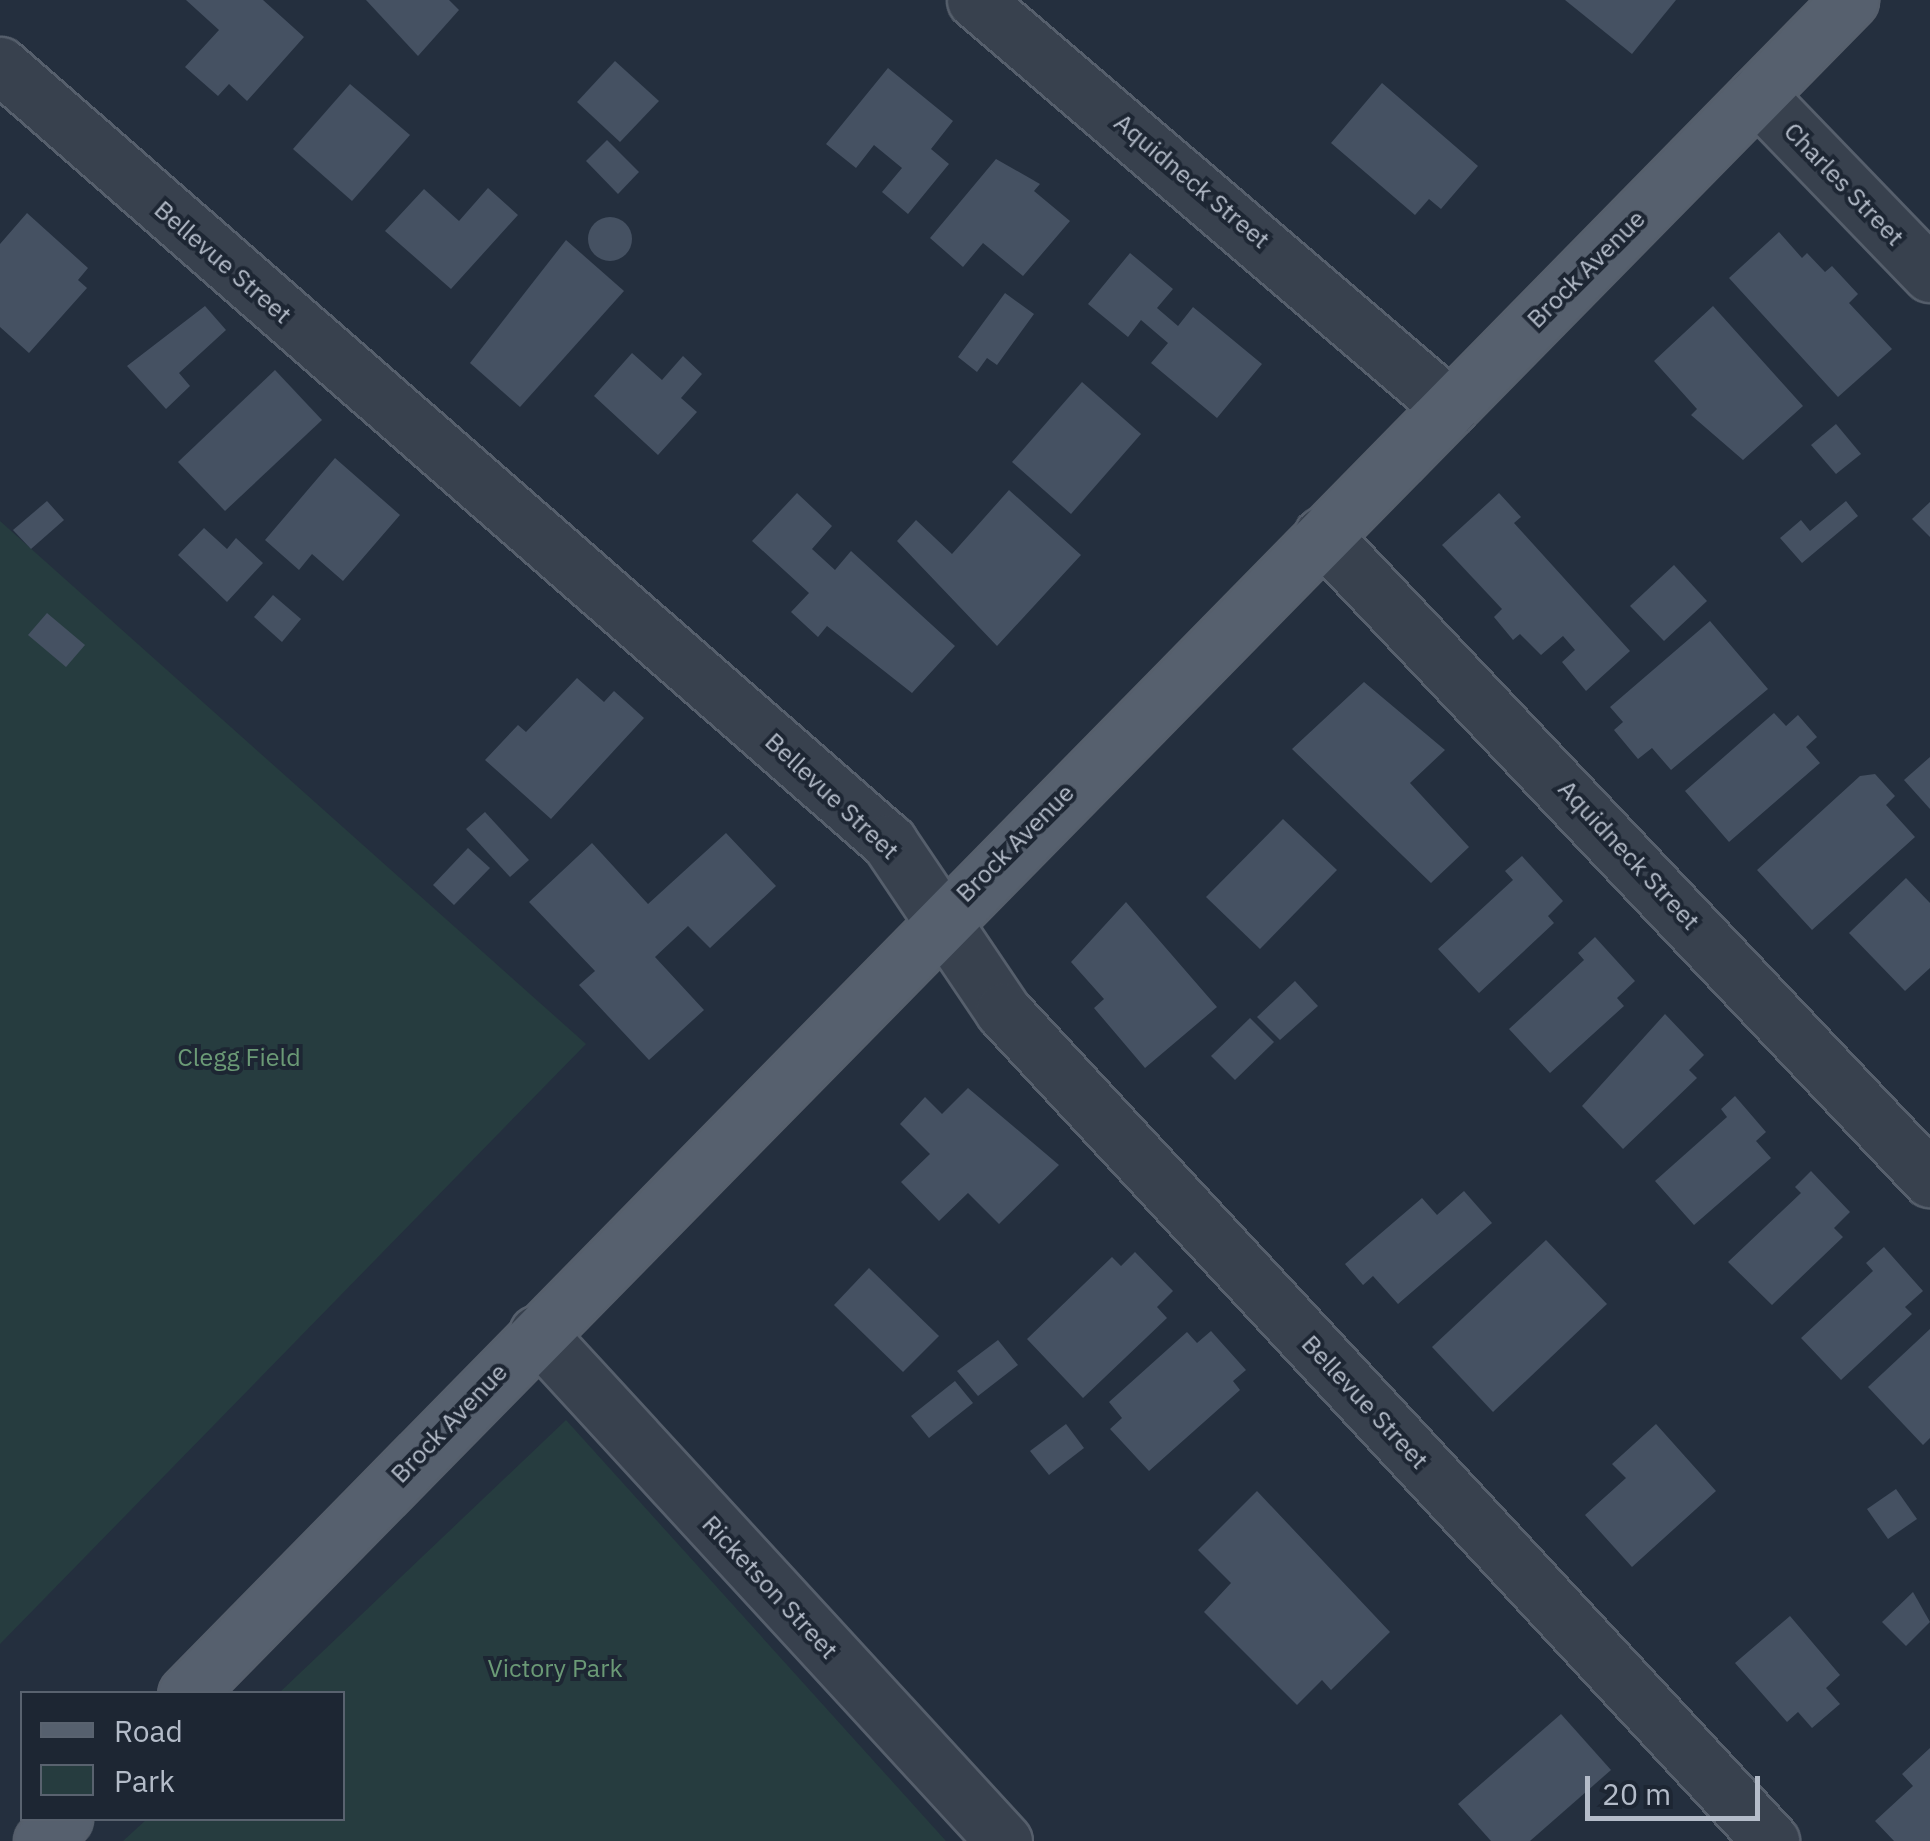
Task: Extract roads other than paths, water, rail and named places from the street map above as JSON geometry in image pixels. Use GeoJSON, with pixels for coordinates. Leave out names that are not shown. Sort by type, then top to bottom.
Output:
{"type":"FeatureCollection","features":[{"type":"Feature","properties":{"kind":"main road","name":"Brock Avenue"},"geometry":{"type":"LineString","coordinates":[[189,1691],[942,916],[1850,0]]}},
{"type":"Feature","properties":{"kind":"main road"},"geometry":{"type":"LineString","coordinates":[[42,1841],[61,1821]]}},
{"type":"Feature","properties":{"kind":"street","name":"Aquidneck Street"},"geometry":{"type":"LineString","coordinates":[[975,0],[1450,407]]}},
{"type":"Feature","properties":{"kind":"street","name":"Bellevue Street"},"geometry":{"type":"LineString","coordinates":[[0,65],[889,842],[1002,1011],[1772,1841]]}},
{"type":"Feature","properties":{"kind":"street","name":"Charles Street"},"geometry":{"type":"LineString","coordinates":[[1757,95],[1930,274]]}},
{"type":"Feature","properties":{"kind":"street","name":"Aquidneck Street"},"geometry":{"type":"LineString","coordinates":[[1322,535],[1930,1179]]}},
{"type":"Feature","properties":{"kind":"street","name":"Ricketson Street"},"geometry":{"type":"LineString","coordinates":[[537,1334],[1004,1841]]}},
{"type":"Feature","properties":{"kind":"park label","name":"Clegg Field"},"geometry":{"type":"Point","coordinates":[239,1057]}},
{"type":"Feature","properties":{"kind":"park label","name":"Victory Park"},"geometry":{"type":"Point","coordinates":[555,1668]}}]}
